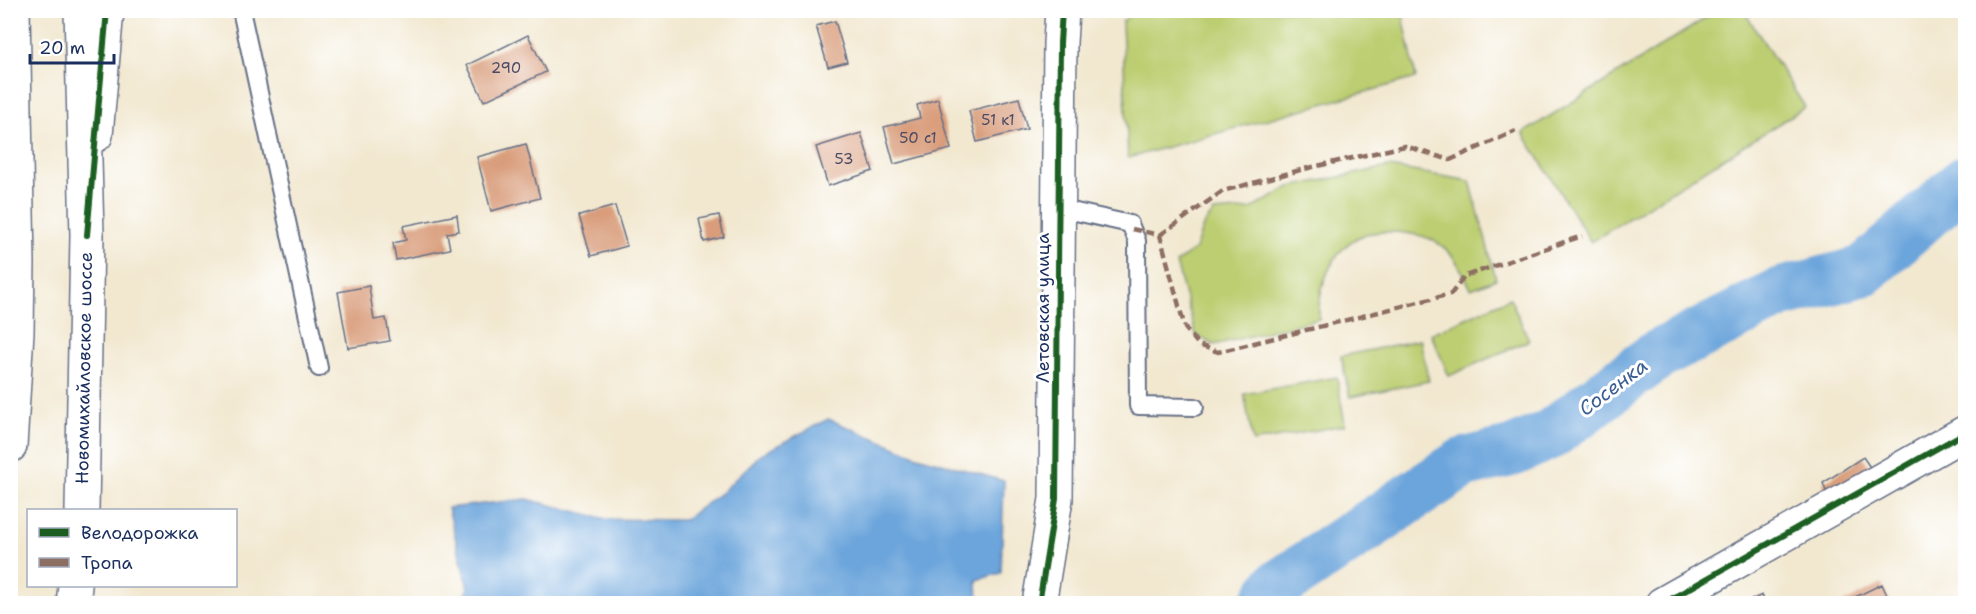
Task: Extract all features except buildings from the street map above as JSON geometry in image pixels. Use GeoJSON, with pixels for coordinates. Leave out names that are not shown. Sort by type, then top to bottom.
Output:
{"type":"FeatureCollection","features":[{"type":"Feature","properties":{"kind":"street"},"geometry":{"type":"LineString","coordinates":[[10,446],[17,332],[18,262],[14,10]]}},
{"type":"Feature","properties":{"kind":"street","name":"Новомихайловское шоссе"},"geometry":{"type":"LineString","coordinates":[[81,10],[87,235],[82,509]]}},
{"type":"Feature","properties":{"kind":"street"},"geometry":{"type":"LineString","coordinates":[[87,235],[107,10]]}},
{"type":"Feature","properties":{"kind":"street","name":"Летовская улица"},"geometry":{"type":"LineString","coordinates":[[1039,603],[1056,499],[1062,10]]}},
{"type":"Feature","properties":{"kind":"street"},"geometry":{"type":"LineString","coordinates":[[10,212],[18,262]]}},
{"type":"Feature","properties":{"kind":"street"},"geometry":{"type":"LineString","coordinates":[[1662,603],[1965,432]]}},
{"type":"Feature","properties":{"kind":"street"},"geometry":{"type":"LineString","coordinates":[[74,603],[75,587]]}},
{"type":"Feature","properties":{"kind":"lane"},"geometry":{"type":"LineString","coordinates":[[241,10],[319,368]]}},
{"type":"Feature","properties":{"kind":"lane"},"geometry":{"type":"LineString","coordinates":[[1058,208],[1130,224],[1137,241],[1138,406],[1195,407]]}},
{"type":"Feature","properties":{"kind":"green space"},"geometry":{"type":"Polygon","coordinates":[[[1135,10],[1402,11],[1416,78],[1128,158],[1122,22],[1135,10]]]}},
{"type":"Feature","properties":{"kind":"green space"},"geometry":{"type":"Polygon","coordinates":[[[1717,11],[1744,11],[1805,107],[1591,242],[1523,133],[1717,11]]]}},
{"type":"Feature","properties":{"kind":"green space"},"geometry":{"type":"Polygon","coordinates":[[[1389,167],[1470,181],[1496,279],[1471,289],[1453,257],[1436,242],[1409,233],[1374,233],[1353,241],[1335,259],[1324,282],[1319,319],[1214,345],[1196,335],[1176,263],[1195,249],[1203,226],[1214,212],[1251,209],[1290,187],[1389,167]]]}},
{"type":"Feature","properties":{"kind":"green space"},"geometry":{"type":"Polygon","coordinates":[[[1510,298],[1529,340],[1449,376],[1431,334],[1510,298]]]}},
{"type":"Feature","properties":{"kind":"green space"},"geometry":{"type":"Polygon","coordinates":[[[1420,340],[1429,381],[1350,397],[1341,356],[1420,340]]]}},
{"type":"Feature","properties":{"kind":"green space"},"geometry":{"type":"Polygon","coordinates":[[[1337,377],[1345,425],[1253,442],[1244,394],[1337,377]]]}},
{"type":"Feature","properties":{"kind":"water"},"geometry":{"type":"Polygon","coordinates":[[[828,419],[918,456],[1004,481],[1001,573],[977,580],[978,603],[463,603],[468,588],[448,508],[527,499],[606,519],[684,520],[722,492],[761,454],[828,419]]]}},
{"type":"Feature","properties":{"kind":"waterway","name":"Сосенка"},"geometry":{"type":"LineString","coordinates":[[1265,604],[1277,586],[1463,463],[1513,451],[1551,434],[1656,356],[1780,293],[1863,271],[1966,180]]}},
{"type":"Feature","properties":{"kind":"marked path"},"geometry":{"type":"LineString","coordinates":[[1160,235],[1223,191],[1304,169],[1405,146],[1450,160],[1516,131]]}},
{"type":"Feature","properties":{"kind":"marked path"},"geometry":{"type":"LineString","coordinates":[[1132,229],[1160,235],[1185,328],[1199,345],[1218,352],[1451,294],[1465,276],[1582,236]]}},
{"type":"Feature","properties":{"kind":"cycle path"},"geometry":{"type":"LineString","coordinates":[[87,235],[107,10]]}},
{"type":"Feature","properties":{"kind":"cycle path"},"geometry":{"type":"LineString","coordinates":[[1039,604],[1056,499],[1062,10]]}},
{"type":"Feature","properties":{"kind":"cycle path"},"geometry":{"type":"LineString","coordinates":[[1662,604],[1966,432]]}}]}
